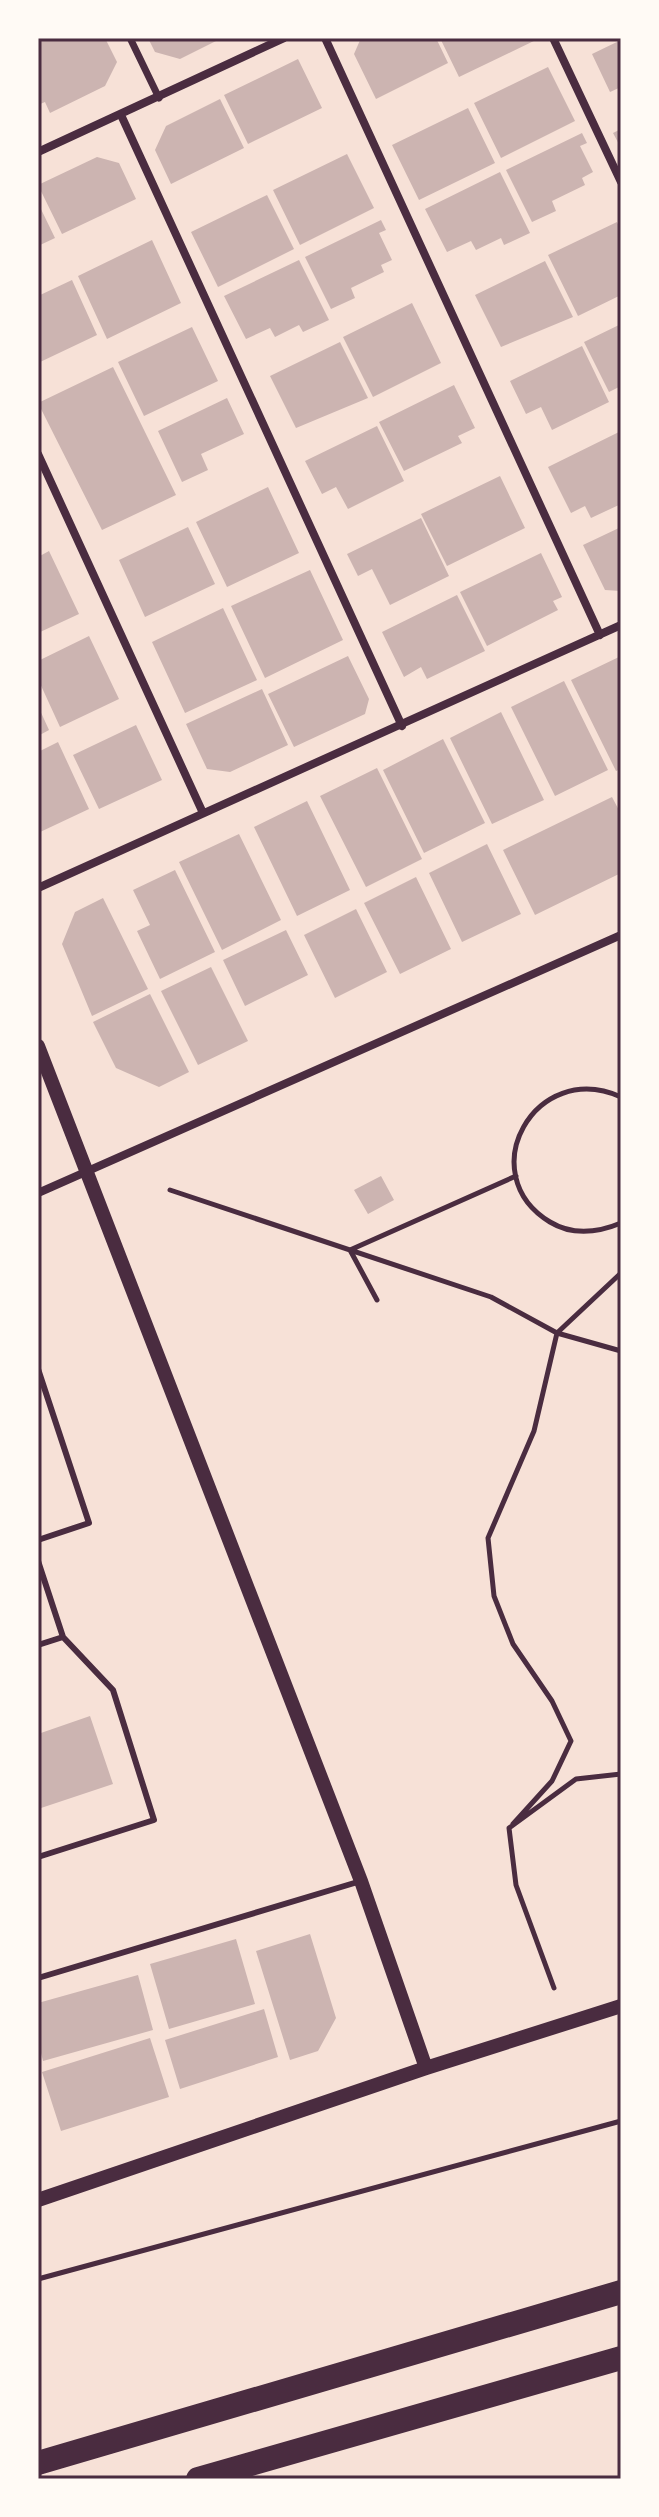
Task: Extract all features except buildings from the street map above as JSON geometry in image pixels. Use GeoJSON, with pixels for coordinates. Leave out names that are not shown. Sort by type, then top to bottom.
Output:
{"type":"FeatureCollection","features":[{"type":"Feature","properties":{"kind":"highway"},"geometry":{"type":"LineString","coordinates":[[38,2463],[621,2292]]}},
{"type":"Feature","properties":{"kind":"highway"},"geometry":{"type":"LineString","coordinates":[[198,2479],[621,2358]]}},
{"type":"Feature","properties":{"kind":"street"},"geometry":{"type":"LineString","coordinates":[[130,38],[159,98]]}},
{"type":"Feature","properties":{"kind":"street"},"geometry":{"type":"LineString","coordinates":[[38,152],[284,38]]}},
{"type":"Feature","properties":{"kind":"street"},"geometry":{"type":"LineString","coordinates":[[325,38],[464,332],[600,635]]}},
{"type":"Feature","properties":{"kind":"street"},"geometry":{"type":"LineString","coordinates":[[553,38],[621,182]]}},
{"type":"Feature","properties":{"kind":"street"},"geometry":{"type":"LineString","coordinates":[[121,115],[266,424],[402,726]]}},
{"type":"Feature","properties":{"kind":"street"},"geometry":{"type":"LineString","coordinates":[[38,454],[203,813]]}},
{"type":"Feature","properties":{"kind":"street"},"geometry":{"type":"LineString","coordinates":[[38,888],[621,625]]}},
{"type":"Feature","properties":{"kind":"street"},"geometry":{"type":"LineString","coordinates":[[38,1193],[621,935]]}},
{"type":"Feature","properties":{"kind":"street"},"geometry":{"type":"LineString","coordinates":[[38,1046],[361,1881],[426,2068]]}},
{"type":"Feature","properties":{"kind":"street"},"geometry":{"type":"LineString","coordinates":[[38,2200],[426,2068],[621,2006]]}},
{"type":"Feature","properties":{"kind":"lane"},"geometry":{"type":"LineString","coordinates":[[38,1369],[89,1523],[38,1540]]}},
{"type":"Feature","properties":{"kind":"lane"},"geometry":{"type":"LineString","coordinates":[[38,1561],[63,1637],[113,1690],[154,1820],[38,1857]]}},
{"type":"Feature","properties":{"kind":"lane"},"geometry":{"type":"LineString","coordinates":[[38,1645],[63,1637]]}},
{"type":"Feature","properties":{"kind":"lane"},"geometry":{"type":"LineString","coordinates":[[38,1978],[361,1881]]}},
{"type":"Feature","properties":{"kind":"path"},"geometry":{"type":"LineString","coordinates":[[621,1097],[606,1090],[581,1088],[557,1094],[537,1108],[522,1127],[514,1151],[516,1176],[532,1206],[559,1227],[582,1232],[605,1230],[621,1223]]}},
{"type":"Feature","properties":{"kind":"path"},"geometry":{"type":"LineString","coordinates":[[350,1250],[516,1176]]}},
{"type":"Feature","properties":{"kind":"path"},"geometry":{"type":"LineString","coordinates":[[170,1190],[491,1297],[557,1333],[621,1351]]}},
{"type":"Feature","properties":{"kind":"path"},"geometry":{"type":"LineString","coordinates":[[350,1250],[377,1300]]}},
{"type":"Feature","properties":{"kind":"path"},"geometry":{"type":"LineString","coordinates":[[554,1988],[516,1885],[509,1828],[552,1781],[571,1741],[552,1701],[513,1644],[494,1596],[488,1538],[534,1431],[557,1333],[621,1273]]}},
{"type":"Feature","properties":{"kind":"path"},"geometry":{"type":"LineString","coordinates":[[513,1824],[576,1779],[621,1774]]}},
{"type":"Feature","properties":{"kind":"path"},"geometry":{"type":"LineString","coordinates":[[38,2279],[621,2121]]}}]}
